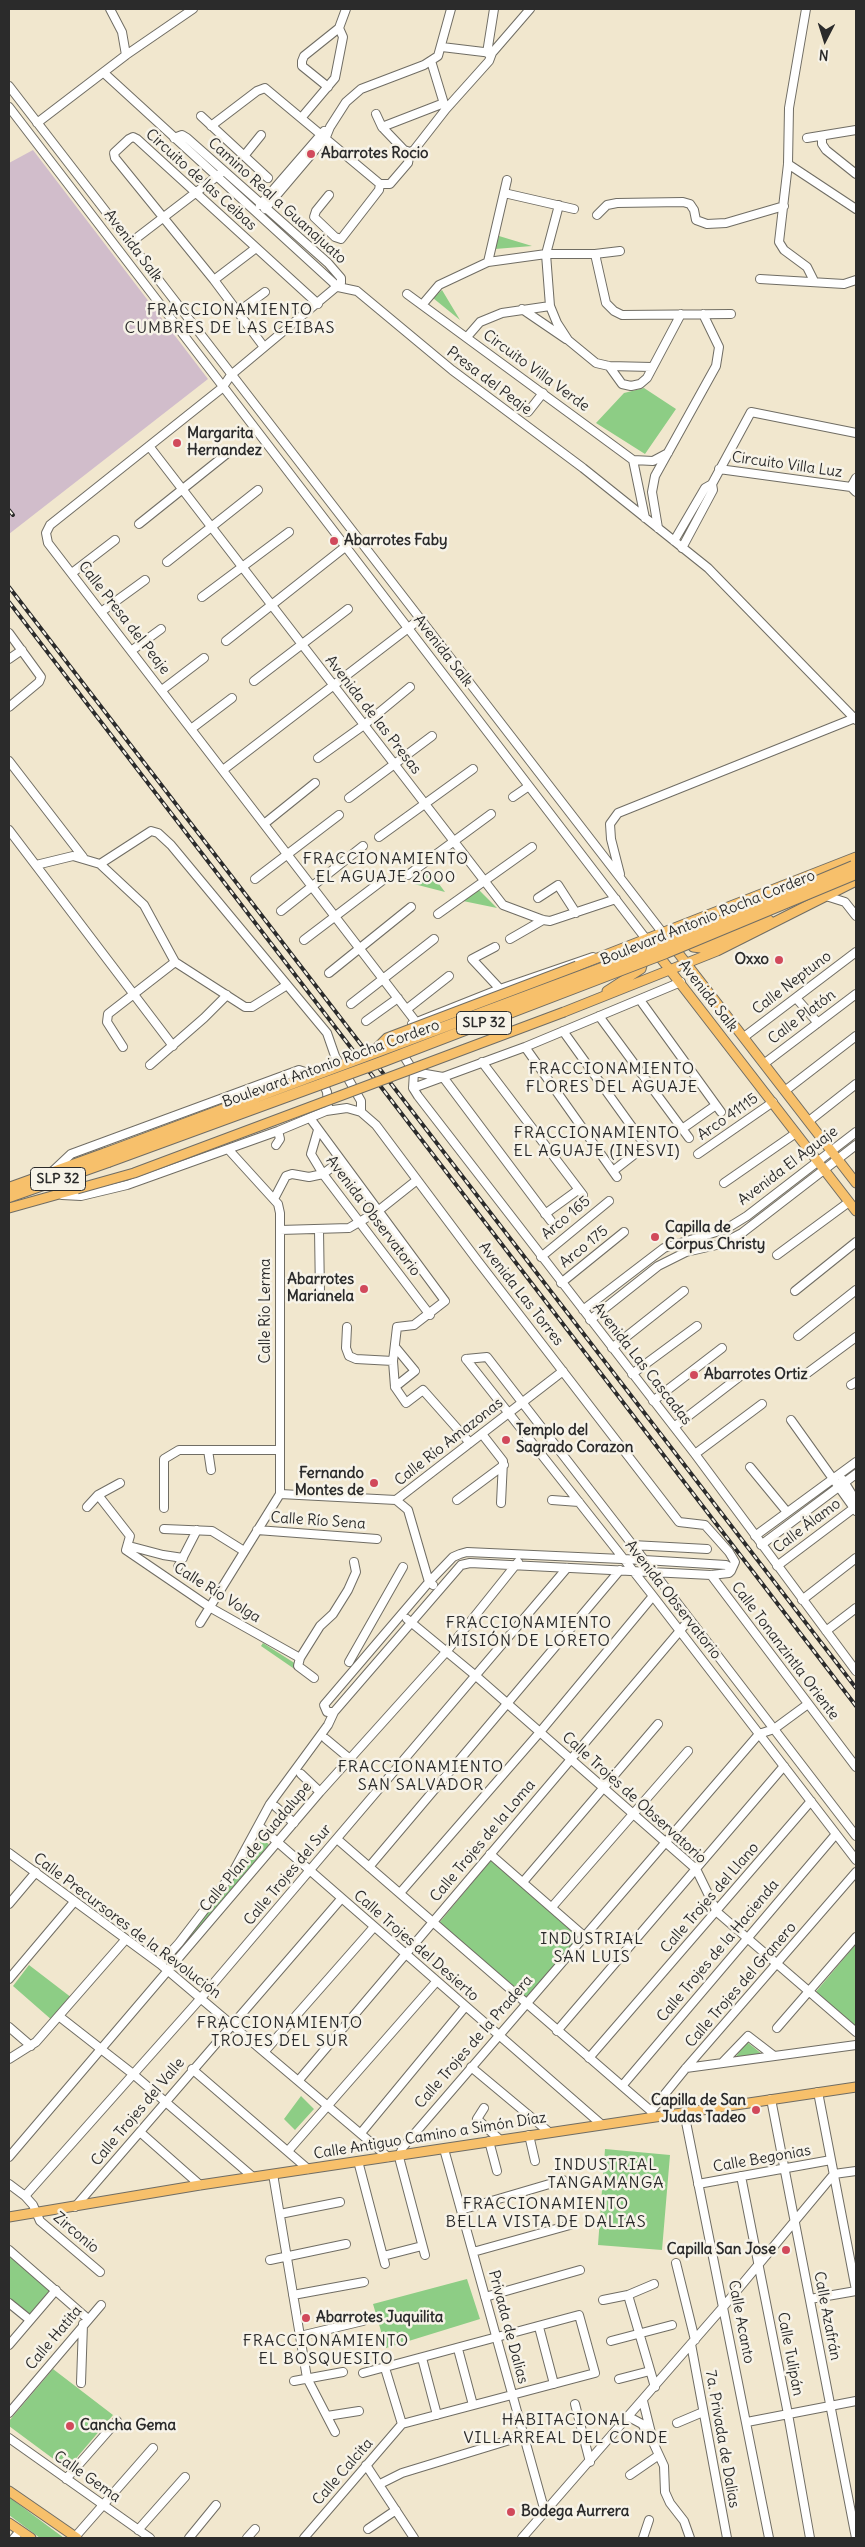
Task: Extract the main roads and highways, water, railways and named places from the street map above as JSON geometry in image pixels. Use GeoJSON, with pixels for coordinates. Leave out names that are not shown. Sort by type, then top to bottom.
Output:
{"type":"FeatureCollection","features":[{"type":"Feature","properties":{"kind":"highway","name":"Boulevard Antonio Rocha Cordero"},"geometry":{"type":"LineString","coordinates":[[9,1197],[372,1053],[856,873]]}},
{"type":"Feature","properties":{"kind":"highway","name":"Boulevard Antonio Rocha Cordero"},"geometry":{"type":"LineString","coordinates":[[9,1188],[107,1157],[384,1061],[639,964],[856,873]]}},
{"type":"Feature","properties":{"kind":"main road"},"geometry":{"type":"LineString","coordinates":[[9,1208],[134,1173],[671,970],[737,942],[826,896],[856,873]]}},
{"type":"Feature","properties":{"kind":"main road","name":"Boulevard Antonio Rocha Cordero"},"geometry":{"type":"LineString","coordinates":[[372,1053],[387,1038],[715,911],[856,873]]}},
{"type":"Feature","properties":{"kind":"main road"},"geometry":{"type":"LineString","coordinates":[[715,911],[692,925],[688,930],[687,938],[693,947],[704,948],[757,924],[796,911]]}},
{"type":"Feature","properties":{"kind":"main road","name":"Avenida Salk"},"geometry":{"type":"LineString","coordinates":[[662,932],[688,963],[856,1183]]}},
{"type":"Feature","properties":{"kind":"main road","name":"Avenida Salk"},"geometry":{"type":"LineString","coordinates":[[646,939],[856,1211]]}},
{"type":"Feature","properties":{"kind":"main road"},"geometry":{"type":"LineString","coordinates":[[599,998],[620,981],[637,972],[643,964],[644,955],[637,948],[621,949]]}},
{"type":"Feature","properties":{"kind":"main road"},"geometry":{"type":"LineString","coordinates":[[723,1038],[737,1027]]}},
{"type":"Feature","properties":{"kind":"main road","name":"Calle Antiguo Camino a Simón Díaz"},"geometry":{"type":"LineString","coordinates":[[9,2217],[200,2185],[601,2124],[652,2114],[684,2112],[856,2087]]}},
{"type":"Feature","properties":{"kind":"main road"},"geometry":{"type":"LineString","coordinates":[[9,2491],[76,2538]]}},
{"type":"Feature","properties":{"kind":"main road"},"geometry":{"type":"LineString","coordinates":[[9,2523],[31,2538]]}},
{"type":"Feature","properties":{"kind":"railway"},"geometry":{"type":"LineString","coordinates":[[9,510],[13,515]]}},
{"type":"Feature","properties":{"kind":"railway"},"geometry":{"type":"LineString","coordinates":[[9,587],[856,1688]]}},
{"type":"Feature","properties":{"kind":"railway"},"geometry":{"type":"LineString","coordinates":[[9,602],[856,1706]]}},
{"type":"Feature","properties":{"kind":"place","name":"Abarrotes Rocio"},"geometry":{"type":"Point","coordinates":[311,154]}},
{"type":"Feature","properties":{"kind":"place","name":"Margarita Hernandez"},"geometry":{"type":"Point","coordinates":[177,443]}},
{"type":"Feature","properties":{"kind":"place","name":"Abarrotes Faby"},"geometry":{"type":"Point","coordinates":[334,541]}},
{"type":"Feature","properties":{"kind":"place","name":"Oxxo"},"geometry":{"type":"Point","coordinates":[779,960]}},
{"type":"Feature","properties":{"kind":"place","name":"Capilla de Corpus Christy"},"geometry":{"type":"Point","coordinates":[655,1237]}},
{"type":"Feature","properties":{"kind":"place","name":"Abarrotes Marianela"},"geometry":{"type":"Point","coordinates":[364,1289]}},
{"type":"Feature","properties":{"kind":"place","name":"Abarrotes Ortiz"},"geometry":{"type":"Point","coordinates":[694,1375]}},
{"type":"Feature","properties":{"kind":"place","name":"Templo del Sagrado Corazon"},"geometry":{"type":"Point","coordinates":[506,1440]}},
{"type":"Feature","properties":{"kind":"place","name":"Fernando Montes de"},"geometry":{"type":"Point","coordinates":[374,1483]}},
{"type":"Feature","properties":{"kind":"place","name":"Capilla de San Judas Tadeo"},"geometry":{"type":"Point","coordinates":[756,2110]}},
{"type":"Feature","properties":{"kind":"place","name":"Capilla San Jose"},"geometry":{"type":"Point","coordinates":[786,2250]}},
{"type":"Feature","properties":{"kind":"place","name":"Abarrotes Juquilita"},"geometry":{"type":"Point","coordinates":[306,2318]}},
{"type":"Feature","properties":{"kind":"place","name":"Cancha Gema"},"geometry":{"type":"Point","coordinates":[70,2426]}},
{"type":"Feature","properties":{"kind":"place","name":"Bodega Aurrera"},"geometry":{"type":"Point","coordinates":[511,2512]}},
{"type":"Feature","properties":{"kind":"district","name":"FRACCIONAMIENTO CUMBRES DE LAS CEIBAS"},"geometry":{"type":"Point","coordinates":[230,319]}},
{"type":"Feature","properties":{"kind":"district","name":"FRACCIONAMIENTO EL AGUAJE 2000"},"geometry":{"type":"Point","coordinates":[386,868]}},
{"type":"Feature","properties":{"kind":"district","name":"FRACCIONAMIENTO FLORES DEL AGUAJE"},"geometry":{"type":"Point","coordinates":[612,1078]}},
{"type":"Feature","properties":{"kind":"district","name":"FRACCIONAMIENTO EL AGUAJE (INESVI)"},"geometry":{"type":"Point","coordinates":[597,1142]}},
{"type":"Feature","properties":{"kind":"district","name":"FRACCIONAMIENTO MISIÓN DE LORETO"},"geometry":{"type":"Point","coordinates":[529,1632]}},
{"type":"Feature","properties":{"kind":"district","name":"FRACCIONAMIENTO SAN SALVADOR"},"geometry":{"type":"Point","coordinates":[421,1776]}},
{"type":"Feature","properties":{"kind":"district","name":"INDUSTRIAL SAN LUIS"},"geometry":{"type":"Point","coordinates":[592,1948]}},
{"type":"Feature","properties":{"kind":"district","name":"FRACCIONAMIENTO TROJES DEL SUR"},"geometry":{"type":"Point","coordinates":[280,2032]}},
{"type":"Feature","properties":{"kind":"district","name":"INDUSTRIAL TANGAMANGA"},"geometry":{"type":"Point","coordinates":[606,2174]}},
{"type":"Feature","properties":{"kind":"district","name":"FRACCIONAMIENTO BELLA VISTA DE DALIAS"},"geometry":{"type":"Point","coordinates":[546,2213]}},
{"type":"Feature","properties":{"kind":"district","name":"FRACCIONAMIENTO EL BOSQUESITO"},"geometry":{"type":"Point","coordinates":[326,2350]}},
{"type":"Feature","properties":{"kind":"district","name":"HABITACIONAL VILLARREAL DEL CONDE"},"geometry":{"type":"Point","coordinates":[566,2429]}}]}
